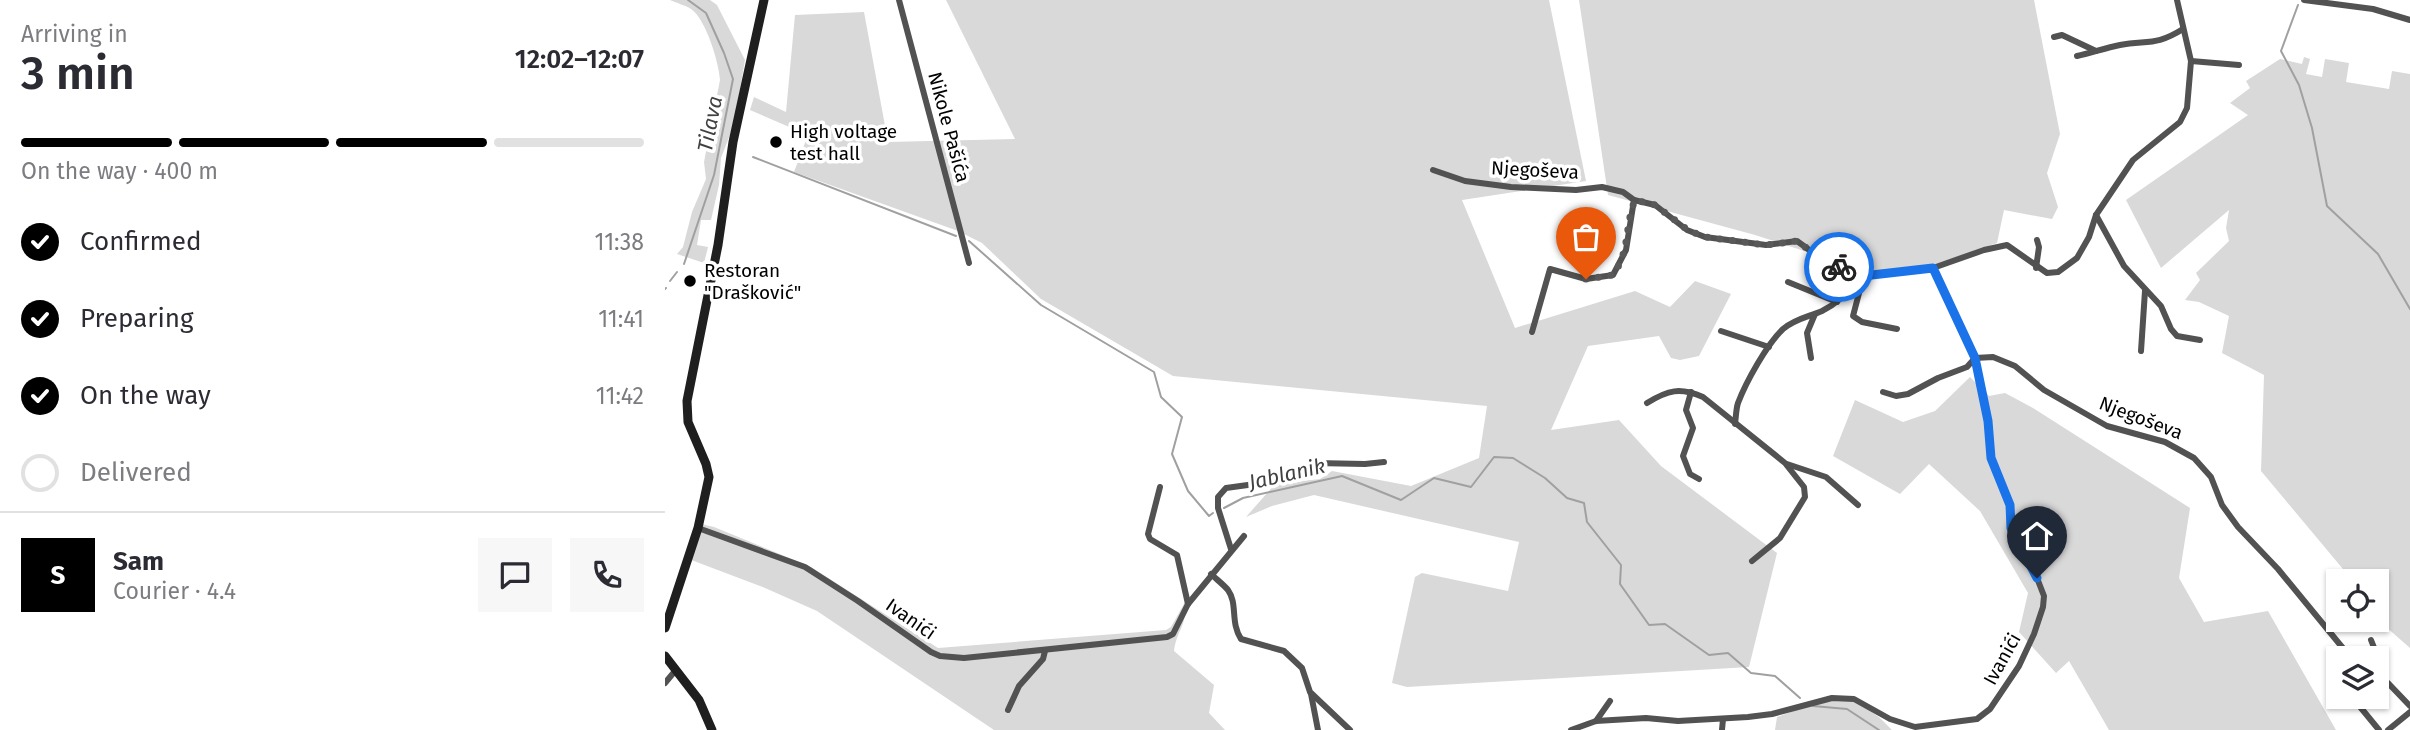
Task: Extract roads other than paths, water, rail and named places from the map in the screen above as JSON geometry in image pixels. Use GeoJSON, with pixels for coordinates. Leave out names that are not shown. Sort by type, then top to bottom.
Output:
{"type":"FeatureCollection","features":[{"type":"Feature","properties":{"kind":"street"},"geometry":{"type":"LineString","coordinates":[[665,628],[698,528],[709,473],[688,422],[687,401],[717,245],[733,142],[764,0]]}},
{"type":"Feature","properties":{"kind":"street","name":"Nikole Pašića"},"geometry":{"type":"LineString","coordinates":[[899,0],[969,263]]}},
{"type":"Feature","properties":{"kind":"street"},"geometry":{"type":"LineString","coordinates":[[2036,240],[2039,247],[2036,268],[2047,273],[2058,272],[2070,265],[2082,252],[2096,215],[2133,160],[2180,122],[2187,108],[2191,61],[2177,0]]}},
{"type":"Feature","properties":{"kind":"street"},"geometry":{"type":"LineString","coordinates":[[2304,0],[2373,9],[2410,20]]}},
{"type":"Feature","properties":{"kind":"street"},"geometry":{"type":"LineString","coordinates":[[2077,56],[2121,45],[2166,40],[2183,29]]}},
{"type":"Feature","properties":{"kind":"street"},"geometry":{"type":"LineString","coordinates":[[2055,37],[2062,35],[2097,51]]}},
{"type":"Feature","properties":{"kind":"street"},"geometry":{"type":"LineString","coordinates":[[2191,61],[2239,65]]}},
{"type":"Feature","properties":{"kind":"street","name":"Njegoševa"},"geometry":{"type":"LineString","coordinates":[[1433,170],[1465,181],[1511,187],[1576,190],[1602,187],[1623,192],[1635,200],[1655,205],[1688,230],[1705,237],[1766,245],[1797,241],[1827,263],[1863,276],[1933,268],[2007,245],[2036,268]]}},
{"type":"Feature","properties":{"kind":"street"},"geometry":{"type":"LineString","coordinates":[[1532,332],[1550,270],[1586,279],[1613,275],[1626,250],[1635,200]]}},
{"type":"Feature","properties":{"kind":"street"},"geometry":{"type":"LineString","coordinates":[[2096,215],[2124,267],[2161,306],[2171,329],[2178,336],[2200,340]]}},
{"type":"Feature","properties":{"kind":"street"},"geometry":{"type":"LineString","coordinates":[[1883,392],[1896,396],[1908,394],[1967,367],[1975,358],[1933,268]]}},
{"type":"Feature","properties":{"kind":"street"},"geometry":{"type":"LineString","coordinates":[[1735,424],[1737,405],[1769,347],[1783,330],[1801,317],[1837,302],[1863,276]]}},
{"type":"Feature","properties":{"kind":"street"},"geometry":{"type":"LineString","coordinates":[[1863,276],[1853,316],[1862,322],[1897,329]]}},
{"type":"Feature","properties":{"kind":"street"},"geometry":{"type":"LineString","coordinates":[[1788,282],[1837,302]]}},
{"type":"Feature","properties":{"kind":"street"},"geometry":{"type":"LineString","coordinates":[[2141,351],[2145,291]]}},
{"type":"Feature","properties":{"kind":"street"},"geometry":{"type":"LineString","coordinates":[[1811,358],[1807,333],[1816,313]]}},
{"type":"Feature","properties":{"kind":"street"},"geometry":{"type":"LineString","coordinates":[[1721,331],[1769,347]]}},
{"type":"Feature","properties":{"kind":"street","name":"Njegoševa"},"geometry":{"type":"LineString","coordinates":[[1975,358],[1993,357],[2008,363],[2044,390],[2107,425],[2165,442],[2194,458],[2211,477],[2222,505],[2238,527],[2278,569],[2341,646]]}},
{"type":"Feature","properties":{"kind":"street","name":"Ivanići"},"geometry":{"type":"LineString","coordinates":[[1571,730],[1596,721],[1646,718],[1678,721],[1772,714],[1832,698],[1854,699],[1890,719],[1915,727],[1977,719],[1990,709],[2019,667],[2034,634],[2043,607],[2043,596],[2037,578],[2011,528],[2010,505],[1991,458],[1988,421],[1975,358]]}},
{"type":"Feature","properties":{"kind":"street"},"geometry":{"type":"LineString","coordinates":[[1647,403],[1666,391],[1691,391],[1703,397],[1785,463],[1804,487],[1805,498],[1780,538],[1752,561]]}},
{"type":"Feature","properties":{"kind":"street"},"geometry":{"type":"LineString","coordinates":[[1691,391],[1686,410],[1693,429],[1683,456],[1690,474],[1699,479]]}},
{"type":"Feature","properties":{"kind":"street"},"geometry":{"type":"LineString","coordinates":[[1231,549],[1218,508],[1218,497],[1226,488],[1255,484],[1315,463],[1384,462]]}},
{"type":"Feature","properties":{"kind":"street"},"geometry":{"type":"LineString","coordinates":[[1785,463],[1826,477],[1858,505]]}},
{"type":"Feature","properties":{"kind":"street"},"geometry":{"type":"LineString","coordinates":[[1160,486],[1148,534],[1150,539],[1177,555],[1188,604]]}},
{"type":"Feature","properties":{"kind":"street","name":"Ivanići"},"geometry":{"type":"LineString","coordinates":[[698,528],[805,568],[892,624],[922,647],[940,656],[964,658],[1167,637],[1173,634],[1188,604],[1210,574],[1244,536]]}},
{"type":"Feature","properties":{"kind":"street"},"geometry":{"type":"LineString","coordinates":[[1210,574],[1229,591],[1233,599],[1234,625],[1241,639],[1284,651],[1302,667],[1318,730]]}},
{"type":"Feature","properties":{"kind":"street"},"geometry":{"type":"LineString","coordinates":[[2371,640],[2373,646]]}},
{"type":"Feature","properties":{"kind":"street"},"geometry":{"type":"LineString","coordinates":[[1008,710],[1019,685],[1043,659],[1045,651]]}},
{"type":"Feature","properties":{"kind":"street"},"geometry":{"type":"LineString","coordinates":[[665,656],[699,700],[712,730]]}},
{"type":"Feature","properties":{"kind":"street"},"geometry":{"type":"LineString","coordinates":[[665,683],[675,671]]}},
{"type":"Feature","properties":{"kind":"street"},"geometry":{"type":"LineString","coordinates":[[2389,686],[2410,706]]}},
{"type":"Feature","properties":{"kind":"street"},"geometry":{"type":"LineString","coordinates":[[1310,692],[1350,730]]}},
{"type":"Feature","properties":{"kind":"street"},"geometry":{"type":"LineString","coordinates":[[2403,698],[2410,693]]}},
{"type":"Feature","properties":{"kind":"street"},"geometry":{"type":"LineString","coordinates":[[1596,721],[1610,701]]}},
{"type":"Feature","properties":{"kind":"street"},"geometry":{"type":"LineString","coordinates":[[2362,709],[2379,730]]}},
{"type":"Feature","properties":{"kind":"street"},"geometry":{"type":"LineString","coordinates":[[2388,730],[2410,712]]}},
{"type":"Feature","properties":{"kind":"street"},"geometry":{"type":"LineString","coordinates":[[1722,730],[1723,719]]}},
{"type":"Feature","properties":{"kind":"waterway","name":"Tilava"},"geometry":{"type":"LineString","coordinates":[[684,264],[714,175],[733,79],[706,13],[688,0]]}},
{"type":"Feature","properties":{"kind":"waterway"},"geometry":{"type":"LineString","coordinates":[[2298,5],[2281,51],[2299,85],[2312,128],[2327,206],[2378,254],[2410,309]]}},
{"type":"Feature","properties":{"kind":"waterway","name":"Jablanik"},"geometry":{"type":"LineString","coordinates":[[753,157],[956,236]]}},
{"type":"Feature","properties":{"kind":"waterway","name":"Jablanik"},"geometry":{"type":"LineString","coordinates":[[969,241],[1041,305],[1154,372],[1161,397],[1182,417],[1172,454],[1188,491],[1209,516],[1213,513]]}},
{"type":"Feature","properties":{"kind":"waterway","name":"Tilava"},"geometry":{"type":"LineString","coordinates":[[670,281],[677,272]]}},
{"type":"Feature","properties":{"kind":"waterway","name":"Jablanik"},"geometry":{"type":"LineString","coordinates":[[1224,508],[1243,498],[1342,476],[1401,500],[1434,478],[1471,487],[1494,457],[1513,458],[1545,478],[1567,498],[1584,503],[1587,522],[1621,565],[1620,584],[1649,625],[1665,624],[1709,655],[1728,653],[1751,673],[1775,676],[1800,698]]}},
{"type":"Feature","properties":{"kind":"waterway","name":"Jablanik"},"geometry":{"type":"LineString","coordinates":[[1813,706],[1847,709],[1879,730]]}},
{"type":"Feature","properties":{"kind":"place","name":"High voltage test hall"},"geometry":{"type":"Point","coordinates":[776,142]}},
{"type":"Feature","properties":{"kind":"place","name":"Restoran \"Drašković\""},"geometry":{"type":"Point","coordinates":[690,281]}}]}
